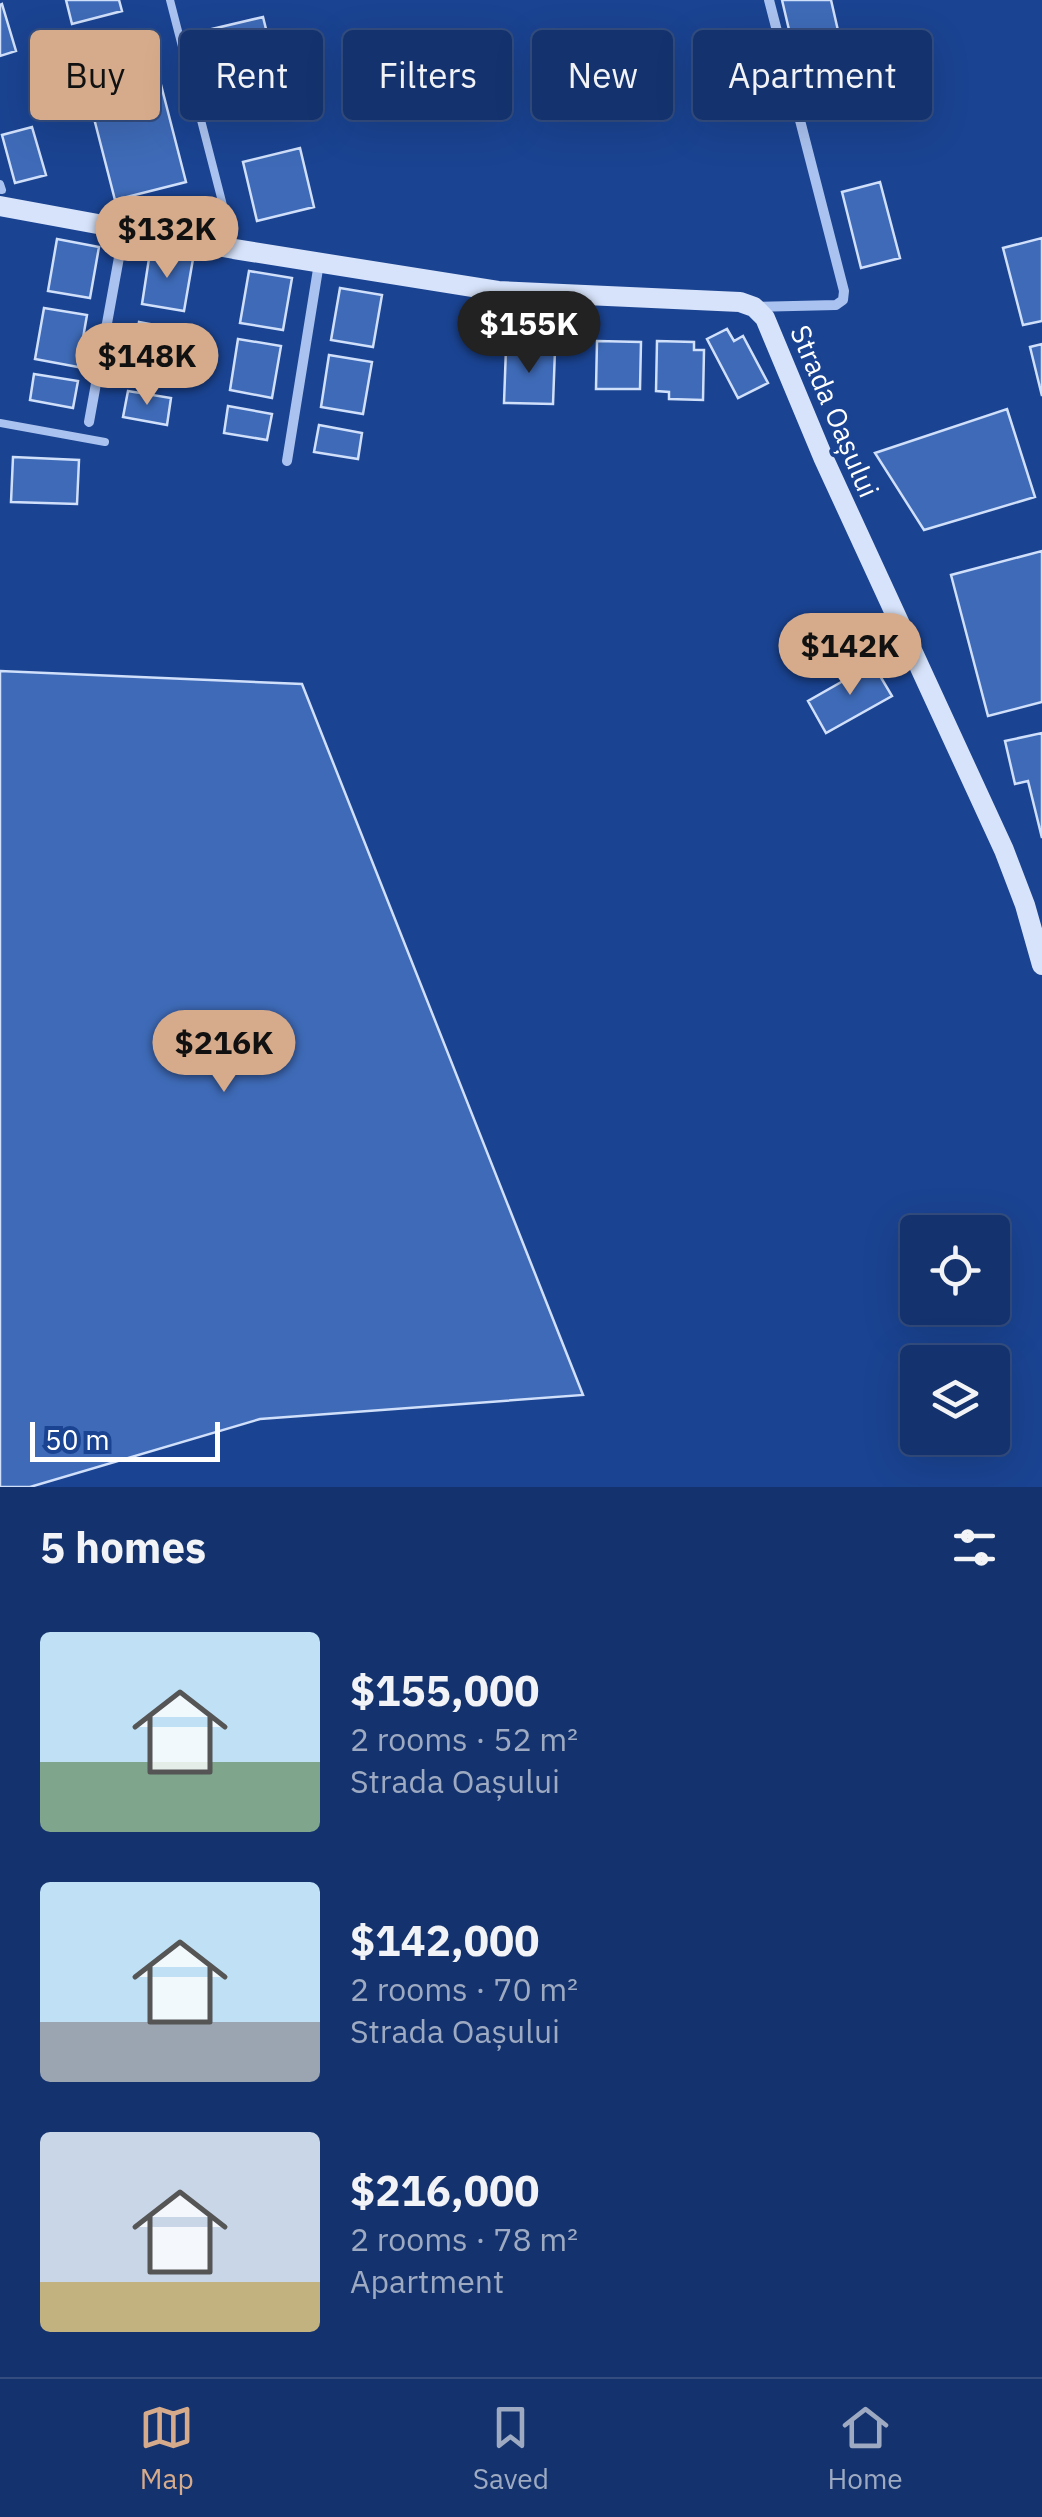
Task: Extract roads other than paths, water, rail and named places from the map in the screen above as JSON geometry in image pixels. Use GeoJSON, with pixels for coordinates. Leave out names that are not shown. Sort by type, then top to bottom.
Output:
{"type":"FeatureCollection","features":[{"type":"Feature","properties":{"kind":"street"},"geometry":{"type":"LineString","coordinates":[[754,307],[836,305],[844,291],[769,0]]}},
{"type":"Feature","properties":{"kind":"street","name":"Strada Oașului"},"geometry":{"type":"LineString","coordinates":[[1,193],[124,230],[498,291],[740,302],[754,307],[765,318],[824,457],[1004,850],[1026,905],[1042,965]]}},
{"type":"Feature","properties":{"kind":"street"},"geometry":{"type":"LineString","coordinates":[[90,422],[124,230]]}},
{"type":"Feature","properties":{"kind":"street"},"geometry":{"type":"LineString","coordinates":[[286,461],[319,263]]}},
{"type":"Feature","properties":{"kind":"lane"},"geometry":{"type":"LineString","coordinates":[[170,0],[234,249]]}},
{"type":"Feature","properties":{"kind":"lane"},"geometry":{"type":"LineString","coordinates":[[0,423],[104,442]]}}]}
